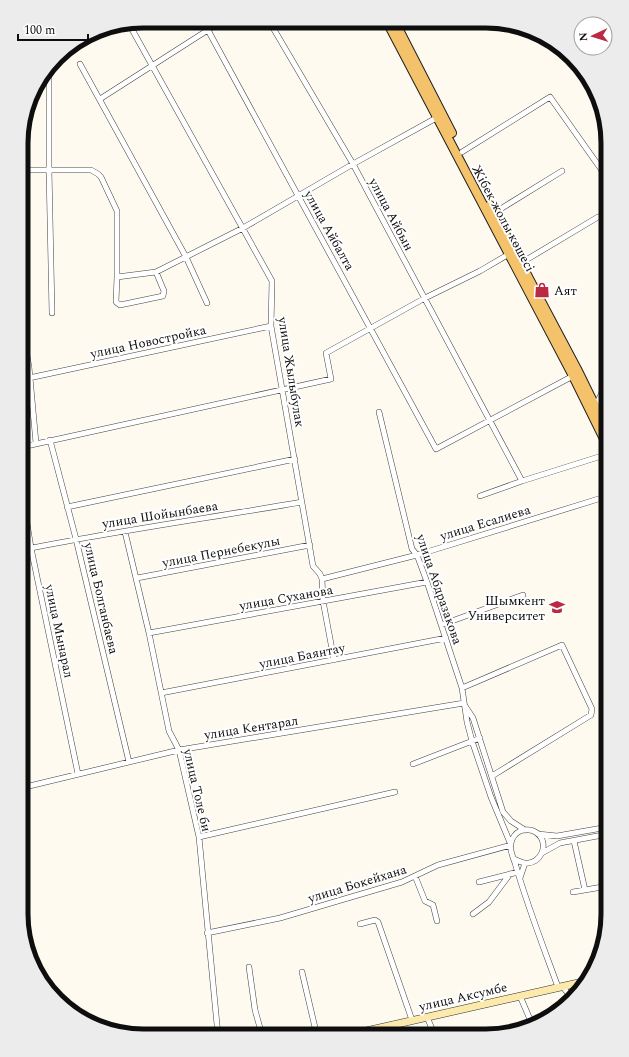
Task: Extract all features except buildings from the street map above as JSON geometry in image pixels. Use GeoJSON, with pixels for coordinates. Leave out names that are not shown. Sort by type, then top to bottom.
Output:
{"type":"FeatureCollection","features":[{"type":"Feature","properties":{"kind":"main road","name":"Жібек жолы көшесі"},"geometry":{"type":"LineString","coordinates":[[390,28],[462,152],[521,262],[601,419]]}},
{"type":"Feature","properties":{"kind":"main road","name":"Жібек жолы көшесі"},"geometry":{"type":"LineString","coordinates":[[398,28],[509,254],[601,433]]}},
{"type":"Feature","properties":{"kind":"main road","name":"улица Аксумбе"},"geometry":{"type":"LineString","coordinates":[[373,1029],[578,983]]}},
{"type":"Feature","properties":{"kind":"street","name":"улица Айбалта"},"geometry":{"type":"LineString","coordinates":[[206,28],[436,450],[490,421]]}},
{"type":"Feature","properties":{"kind":"street"},"geometry":{"type":"LineString","coordinates":[[100,99],[212,28]]}},
{"type":"Feature","properties":{"kind":"street","name":"улица Айбын"},"geometry":{"type":"LineString","coordinates":[[273,28],[352,164],[522,481]]}},
{"type":"Feature","properties":{"kind":"street","name":"улица Жылыбулак"},"geometry":{"type":"LineString","coordinates":[[132,29],[244,228],[272,281],[271,326],[313,566],[320,574],[322,580],[334,660]]}},
{"type":"Feature","properties":{"kind":"street"},"geometry":{"type":"LineString","coordinates":[[80,64],[186,257],[207,303]]}},
{"type":"Feature","properties":{"kind":"street"},"geometry":{"type":"LineString","coordinates":[[49,77],[52,313]]}},
{"type":"Feature","properties":{"kind":"street"},"geometry":{"type":"LineString","coordinates":[[462,152],[550,97],[601,169]]}},
{"type":"Feature","properties":{"kind":"street"},"geometry":{"type":"LineString","coordinates":[[117,277],[156,272],[244,228],[352,164],[440,116]]}},
{"type":"Feature","properties":{"kind":"street"},"geometry":{"type":"LineString","coordinates":[[28,170],[91,170],[101,177],[117,211],[116,302],[120,305],[163,296],[164,291],[156,272]]}},
{"type":"Feature","properties":{"kind":"street"},"geometry":{"type":"LineString","coordinates":[[494,213],[562,171]]}},
{"type":"Feature","properties":{"kind":"street"},"geometry":{"type":"LineString","coordinates":[[521,262],[598,217]]}},
{"type":"Feature","properties":{"kind":"street"},"geometry":{"type":"LineString","coordinates":[[28,445],[331,379],[326,353],[425,298],[480,271],[509,254]]}},
{"type":"Feature","properties":{"kind":"street","name":"улица Новостройка"},"geometry":{"type":"LineString","coordinates":[[29,378],[271,326]]}},
{"type":"Feature","properties":{"kind":"street"},"geometry":{"type":"LineString","coordinates":[[28,370],[36,443]]}},
{"type":"Feature","properties":{"kind":"street"},"geometry":{"type":"LineString","coordinates":[[490,421],[573,376]]}},
{"type":"Feature","properties":{"kind":"street"},"geometry":{"type":"LineString","coordinates":[[595,407],[601,395]]}},
{"type":"Feature","properties":{"kind":"street","name":"улица Абдразакова"},"geometry":{"type":"LineString","coordinates":[[380,412],[412,549],[417,554],[428,582],[462,688],[472,741],[491,797],[511,845]]}},
{"type":"Feature","properties":{"kind":"street","name":"улица Болганбаева"},"geometry":{"type":"LineString","coordinates":[[50,440],[76,539],[129,762]]}},
{"type":"Feature","properties":{"kind":"street"},"geometry":{"type":"LineString","coordinates":[[480,496],[601,456]]}},
{"type":"Feature","properties":{"kind":"street"},"geometry":{"type":"LineString","coordinates":[[67,507],[295,459]]}},
{"type":"Feature","properties":{"kind":"street","name":"улица Есалиева"},"geometry":{"type":"LineString","coordinates":[[322,580],[417,554],[601,498]]}},
{"type":"Feature","properties":{"kind":"street","name":"улица Шойынбаева"},"geometry":{"type":"LineString","coordinates":[[28,549],[76,539],[302,502]]}},
{"type":"Feature","properties":{"kind":"street","name":"улица Мынарал"},"geometry":{"type":"LineString","coordinates":[[28,529],[78,774]]}},
{"type":"Feature","properties":{"kind":"street","name":"улица Толе би"},"geometry":{"type":"LineString","coordinates":[[125,532],[137,578],[169,731],[179,750],[199,837],[217,1029]]}},
{"type":"Feature","properties":{"kind":"street","name":"улица Пернебекулы"},"geometry":{"type":"LineString","coordinates":[[137,578],[310,545]]}},
{"type":"Feature","properties":{"kind":"street","name":"улица Суханова"},"geometry":{"type":"LineString","coordinates":[[149,633],[428,582]]}},
{"type":"Feature","properties":{"kind":"street"},"geometry":{"type":"LineString","coordinates":[[441,625],[523,595]]}},
{"type":"Feature","properties":{"kind":"street","name":"улица Баянтау"},"geometry":{"type":"LineString","coordinates":[[161,693],[446,638]]}},
{"type":"Feature","properties":{"kind":"street"},"geometry":{"type":"LineString","coordinates":[[462,688],[562,645],[592,709],[591,715],[492,776]]}},
{"type":"Feature","properties":{"kind":"street","name":"улица Абдразакова"},"geometry":{"type":"LineString","coordinates":[[464,703],[473,718],[503,812],[511,821],[525,830]]}},
{"type":"Feature","properties":{"kind":"street","name":"улица Кентарал"},"geometry":{"type":"LineString","coordinates":[[28,786],[179,750],[464,703]]}},
{"type":"Feature","properties":{"kind":"street"},"geometry":{"type":"LineString","coordinates":[[413,764],[480,738]]}},
{"type":"Feature","properties":{"kind":"street"},"geometry":{"type":"LineString","coordinates":[[199,837],[395,792]]}},
{"type":"Feature","properties":{"kind":"street"},"geometry":{"type":"LineString","coordinates":[[538,834],[557,836],[601,828]]}},
{"type":"Feature","properties":{"kind":"street"},"geometry":{"type":"LineString","coordinates":[[514,859],[525,863],[538,859],[544,846],[538,834],[532,830],[519,832],[514,836],[511,850],[520,879],[560,987],[568,995]]}},
{"type":"Feature","properties":{"kind":"street"},"geometry":{"type":"LineString","coordinates":[[542,853],[560,843],[601,835]]}},
{"type":"Feature","properties":{"kind":"street"},"geometry":{"type":"LineString","coordinates":[[574,841],[585,890]]}},
{"type":"Feature","properties":{"kind":"street","name":"улица Бокейхана"},"geometry":{"type":"LineString","coordinates":[[207,933],[280,918],[402,882],[438,865],[511,845]]}},
{"type":"Feature","properties":{"kind":"street"},"geometry":{"type":"LineString","coordinates":[[520,879],[525,863]]}},
{"type":"Feature","properties":{"kind":"street"},"geometry":{"type":"LineString","coordinates":[[479,882],[518,872]]}},
{"type":"Feature","properties":{"kind":"street"},"geometry":{"type":"LineString","coordinates":[[473,914],[490,902],[510,874]]}},
{"type":"Feature","properties":{"kind":"street"},"geometry":{"type":"LineString","coordinates":[[414,876],[425,901],[433,905],[437,921]]}},
{"type":"Feature","properties":{"kind":"street"},"geometry":{"type":"LineString","coordinates":[[573,892],[601,887]]}},
{"type":"Feature","properties":{"kind":"street"},"geometry":{"type":"LineString","coordinates":[[360,924],[375,920],[378,922],[412,1020]]}},
{"type":"Feature","properties":{"kind":"street"},"geometry":{"type":"LineString","coordinates":[[249,967],[255,1010],[260,1029]]}},
{"type":"Feature","properties":{"kind":"street"},"geometry":{"type":"LineString","coordinates":[[302,972],[315,1029]]}},
{"type":"Feature","properties":{"kind":"street"},"geometry":{"type":"LineString","coordinates":[[520,996],[531,1020]]}},
{"type":"Feature","properties":{"kind":"street"},"geometry":{"type":"LineString","coordinates":[[427,1017],[432,1029]]}},
{"type":"Feature","properties":{"kind":"street"},"geometry":{"type":"LineString","coordinates":[[394,1024],[396,1029]]}},
{"type":"Feature","properties":{"kind":"place","name":"Аят"},"geometry":{"type":"Point","coordinates":[542,290]}},
{"type":"Feature","properties":{"kind":"place","name":"Шымкент Университет"},"geometry":{"type":"Point","coordinates":[557,607]}}]}
